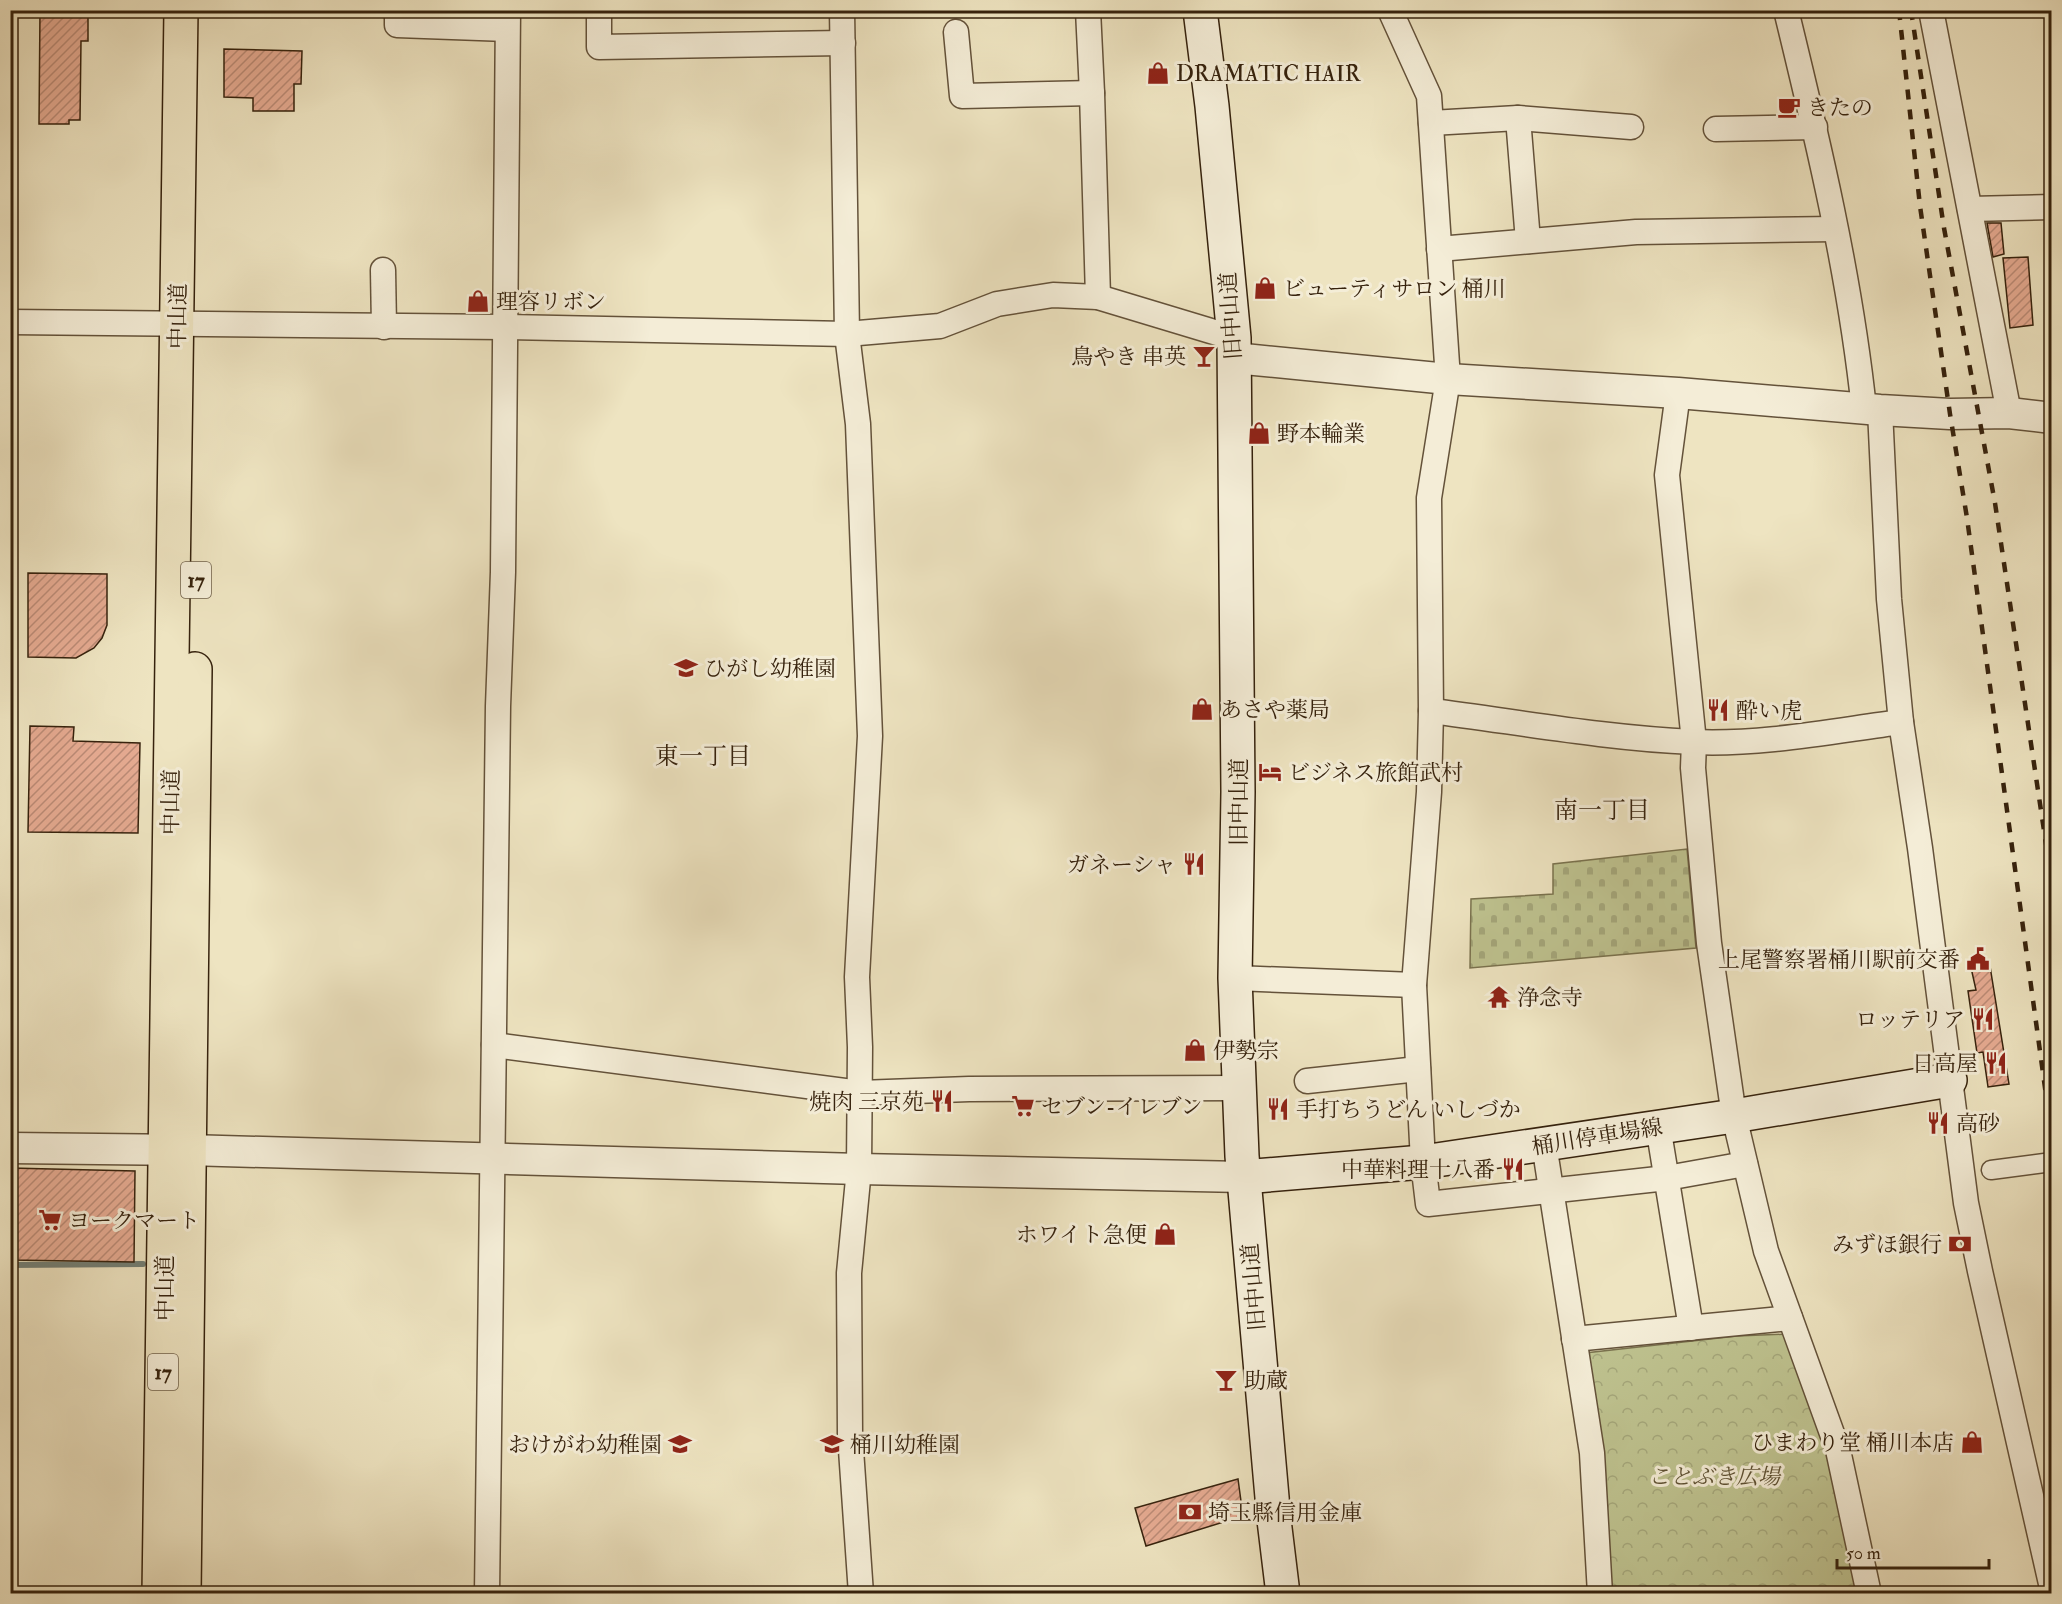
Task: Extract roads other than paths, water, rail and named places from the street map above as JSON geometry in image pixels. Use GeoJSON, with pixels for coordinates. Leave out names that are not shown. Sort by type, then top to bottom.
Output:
{"type":"FeatureCollection","features":[{"type":"Feature","properties":{"kind":"highway","name":"中山道"},"geometry":{"type":"LineString","coordinates":[[182,10],[188,323],[176,1150],[184,1593]]}},
{"type":"Feature","properties":{"kind":"highway","name":"中山道"},"geometry":{"type":"LineString","coordinates":[[188,323],[198,192],[201,10]]}},
{"type":"Feature","properties":{"kind":"highway","name":"中山道"},"geometry":{"type":"LineString","coordinates":[[159,1593],[163,1357],[176,1150]]}},
{"type":"Feature","properties":{"kind":"main road","name":"旧中山道"},"geometry":{"type":"LineString","coordinates":[[1200,10],[1212,106],[1234,348],[1238,792],[1235,978],[1243,1177],[1282,1593]]}},
{"type":"Feature","properties":{"kind":"main road","name":"桶川停車場線"},"geometry":{"type":"LineString","coordinates":[[1243,1177],[1423,1162],[1734,1116],[1950,1080]]}},
{"type":"Feature","properties":{"kind":"street"},"geometry":{"type":"LineString","coordinates":[[398,10],[397,25],[508,20],[503,572],[498,706],[487,1593]]}},
{"type":"Feature","properties":{"kind":"street"},"geometry":{"type":"LineString","coordinates":[[599,10],[599,47],[843,43]]}},
{"type":"Feature","properties":{"kind":"street"},"geometry":{"type":"LineString","coordinates":[[842,10],[847,334],[858,424],[870,736],[858,977],[859,1169],[849,1273],[850,1424],[861,1593]]}},
{"type":"Feature","properties":{"kind":"street"},"geometry":{"type":"LineString","coordinates":[[1088,10],[1098,297]]}},
{"type":"Feature","properties":{"kind":"street"},"geometry":{"type":"LineString","coordinates":[[1390,10],[1429,96],[1448,380],[1429,498],[1431,711],[1429,792],[1414,985],[1423,1162],[1428,1204],[1667,1178],[1745,1164]]}},
{"type":"Feature","properties":{"kind":"street"},"geometry":{"type":"LineString","coordinates":[[1786,10],[1815,127],[1859,362],[1872,410],[1901,722],[1920,848],[1966,1203],[2052,1587]]}},
{"type":"Feature","properties":{"kind":"street"},"geometry":{"type":"LineString","coordinates":[[1931,10],[2009,413]]}},
{"type":"Feature","properties":{"kind":"street"},"geometry":{"type":"LineString","coordinates":[[956,32],[962,96],[1092,93]]}},
{"type":"Feature","properties":{"kind":"street"},"geometry":{"type":"LineString","coordinates":[[1431,123],[1518,118],[1631,127]]}},
{"type":"Feature","properties":{"kind":"street"},"geometry":{"type":"LineString","coordinates":[[1518,118],[1528,241]]}},
{"type":"Feature","properties":{"kind":"street"},"geometry":{"type":"LineString","coordinates":[[1716,129],[1815,127]]}},
{"type":"Feature","properties":{"kind":"street"},"geometry":{"type":"LineString","coordinates":[[1970,209],[2052,207]]}},
{"type":"Feature","properties":{"kind":"street"},"geometry":{"type":"LineString","coordinates":[[1439,249],[1636,232],[1835,229]]}},
{"type":"Feature","properties":{"kind":"street"},"geometry":{"type":"LineString","coordinates":[[383,270],[384,327]]}},
{"type":"Feature","properties":{"kind":"street"},"geometry":{"type":"LineString","coordinates":[[10,322],[504,327],[847,334],[940,326],[997,304],[1053,295],[1098,297],[1234,348],[1448,380],[1678,393],[1872,410],[1950,414],[2009,413],[2052,418]]}},
{"type":"Feature","properties":{"kind":"street"},"geometry":{"type":"LineString","coordinates":[[1678,393],[1667,475],[1694,742],[1693,768],[1709,943],[1734,1116],[1766,1251],[1838,1450],[1869,1593]]}},
{"type":"Feature","properties":{"kind":"street"},"geometry":{"type":"LineString","coordinates":[[1431,711],[1640,738],[1694,742],[1769,741],[1901,722]]}},
{"type":"Feature","properties":{"kind":"street"},"geometry":{"type":"LineString","coordinates":[[1235,978],[1414,985]]}},
{"type":"Feature","properties":{"kind":"street"},"geometry":{"type":"LineString","coordinates":[[494,1046],[860,1093],[969,1089],[1239,1088]]}},
{"type":"Feature","properties":{"kind":"street"},"geometry":{"type":"LineString","coordinates":[[1307,1081],[1418,1069]]}},
{"type":"Feature","properties":{"kind":"street"},"geometry":{"type":"LineString","coordinates":[[1658,1126],[1691,1328]]}},
{"type":"Feature","properties":{"kind":"street"},"geometry":{"type":"LineString","coordinates":[[1544,1144],[1592,1453],[1600,1593]]}},
{"type":"Feature","properties":{"kind":"street"},"geometry":{"type":"LineString","coordinates":[[10,1148],[176,1150],[1243,1177]]}},
{"type":"Feature","properties":{"kind":"street"},"geometry":{"type":"LineString","coordinates":[[1991,1170],[2052,1162]]}},
{"type":"Feature","properties":{"kind":"street"},"geometry":{"type":"LineString","coordinates":[[1574,1340],[1790,1318]]}},
{"type":"Feature","properties":{"kind":"waterway"},"geometry":{"type":"LineString","coordinates":[[10,1265],[143,1264]]}},
{"type":"Feature","properties":{"kind":"railway"},"geometry":{"type":"LineString","coordinates":[[1899,10],[1920,206],[1967,518],[2052,1139]]}},
{"type":"Feature","properties":{"kind":"railway"},"geometry":{"type":"LineString","coordinates":[[1911,10],[1944,228],[1995,503],[2052,884]]}},
{"type":"Feature","properties":{"kind":"place","name":"DRAMATIC HAIR"},"geometry":{"type":"Point","coordinates":[1158,73]}},
{"type":"Feature","properties":{"kind":"place","name":"きたの"},"geometry":{"type":"Point","coordinates":[1789,107]}},
{"type":"Feature","properties":{"kind":"place","name":"ビューティサロン 桶川"},"geometry":{"type":"Point","coordinates":[1265,288]}},
{"type":"Feature","properties":{"kind":"place","name":"理容リボン"},"geometry":{"type":"Point","coordinates":[478,301]}},
{"type":"Feature","properties":{"kind":"place","name":"鳥やき 串英"},"geometry":{"type":"Point","coordinates":[1204,356]}},
{"type":"Feature","properties":{"kind":"place","name":"野本輪業"},"geometry":{"type":"Point","coordinates":[1259,433]}},
{"type":"Feature","properties":{"kind":"place","name":"ひがし幼稚園"},"geometry":{"type":"Point","coordinates":[686,668]}},
{"type":"Feature","properties":{"kind":"place","name":"あさや薬局"},"geometry":{"type":"Point","coordinates":[1202,709]}},
{"type":"Feature","properties":{"kind":"place","name":"酔い虎"},"geometry":{"type":"Point","coordinates":[1718,710]}},
{"type":"Feature","properties":{"kind":"place","name":"ビジネス旅館武村"},"geometry":{"type":"Point","coordinates":[1270,772]}},
{"type":"Feature","properties":{"kind":"place","name":"ガネーシャ"},"geometry":{"type":"Point","coordinates":[1194,864]}},
{"type":"Feature","properties":{"kind":"place","name":"上尾警察署桶川駅前交番"},"geometry":{"type":"Point","coordinates":[1978,959]}},
{"type":"Feature","properties":{"kind":"place","name":"浄念寺"},"geometry":{"type":"Point","coordinates":[1499,997]}},
{"type":"Feature","properties":{"kind":"place","name":"ロッテリア"},"geometry":{"type":"Point","coordinates":[1983,1019]}},
{"type":"Feature","properties":{"kind":"place","name":"伊勢宗"},"geometry":{"type":"Point","coordinates":[1195,1050]}},
{"type":"Feature","properties":{"kind":"place","name":"日高屋"},"geometry":{"type":"Point","coordinates":[1996,1063]}},
{"type":"Feature","properties":{"kind":"place","name":"焼肉 三京苑"},"geometry":{"type":"Point","coordinates":[942,1101]}},
{"type":"Feature","properties":{"kind":"place","name":"セブン-イレブン"},"geometry":{"type":"Point","coordinates":[1023,1106]}},
{"type":"Feature","properties":{"kind":"place","name":"手打ちうどん いしづか"},"geometry":{"type":"Point","coordinates":[1278,1109]}},
{"type":"Feature","properties":{"kind":"place","name":"高砂"},"geometry":{"type":"Point","coordinates":[1938,1123]}},
{"type":"Feature","properties":{"kind":"place","name":"中華料理十八番"},"geometry":{"type":"Point","coordinates":[1513,1169]}},
{"type":"Feature","properties":{"kind":"place","name":"ヨークマート"},"geometry":{"type":"Point","coordinates":[50,1220]}},
{"type":"Feature","properties":{"kind":"place","name":"ホワイト急便"},"geometry":{"type":"Point","coordinates":[1165,1234]}},
{"type":"Feature","properties":{"kind":"place","name":"みずほ銀行"},"geometry":{"type":"Point","coordinates":[1960,1244]}},
{"type":"Feature","properties":{"kind":"place","name":"助蔵"},"geometry":{"type":"Point","coordinates":[1226,1380]}},
{"type":"Feature","properties":{"kind":"place","name":"ひまわり堂 桶川本店"},"geometry":{"type":"Point","coordinates":[1972,1442]}},
{"type":"Feature","properties":{"kind":"place","name":"おけがわ幼稚園"},"geometry":{"type":"Point","coordinates":[680,1444]}},
{"type":"Feature","properties":{"kind":"place","name":"桶川幼稚園"},"geometry":{"type":"Point","coordinates":[832,1444]}},
{"type":"Feature","properties":{"kind":"place","name":"埼玉縣信用金庫"},"geometry":{"type":"Point","coordinates":[1190,1512]}},
{"type":"Feature","properties":{"kind":"district","name":"東一丁目"},"geometry":{"type":"Point","coordinates":[703,756]}},
{"type":"Feature","properties":{"kind":"district","name":"南一丁目"},"geometry":{"type":"Point","coordinates":[1602,810]}},
{"type":"Feature","properties":{"kind":"park label","name":"ことぶき広場"},"geometry":{"type":"Point","coordinates":[1714,1476]}}]}
